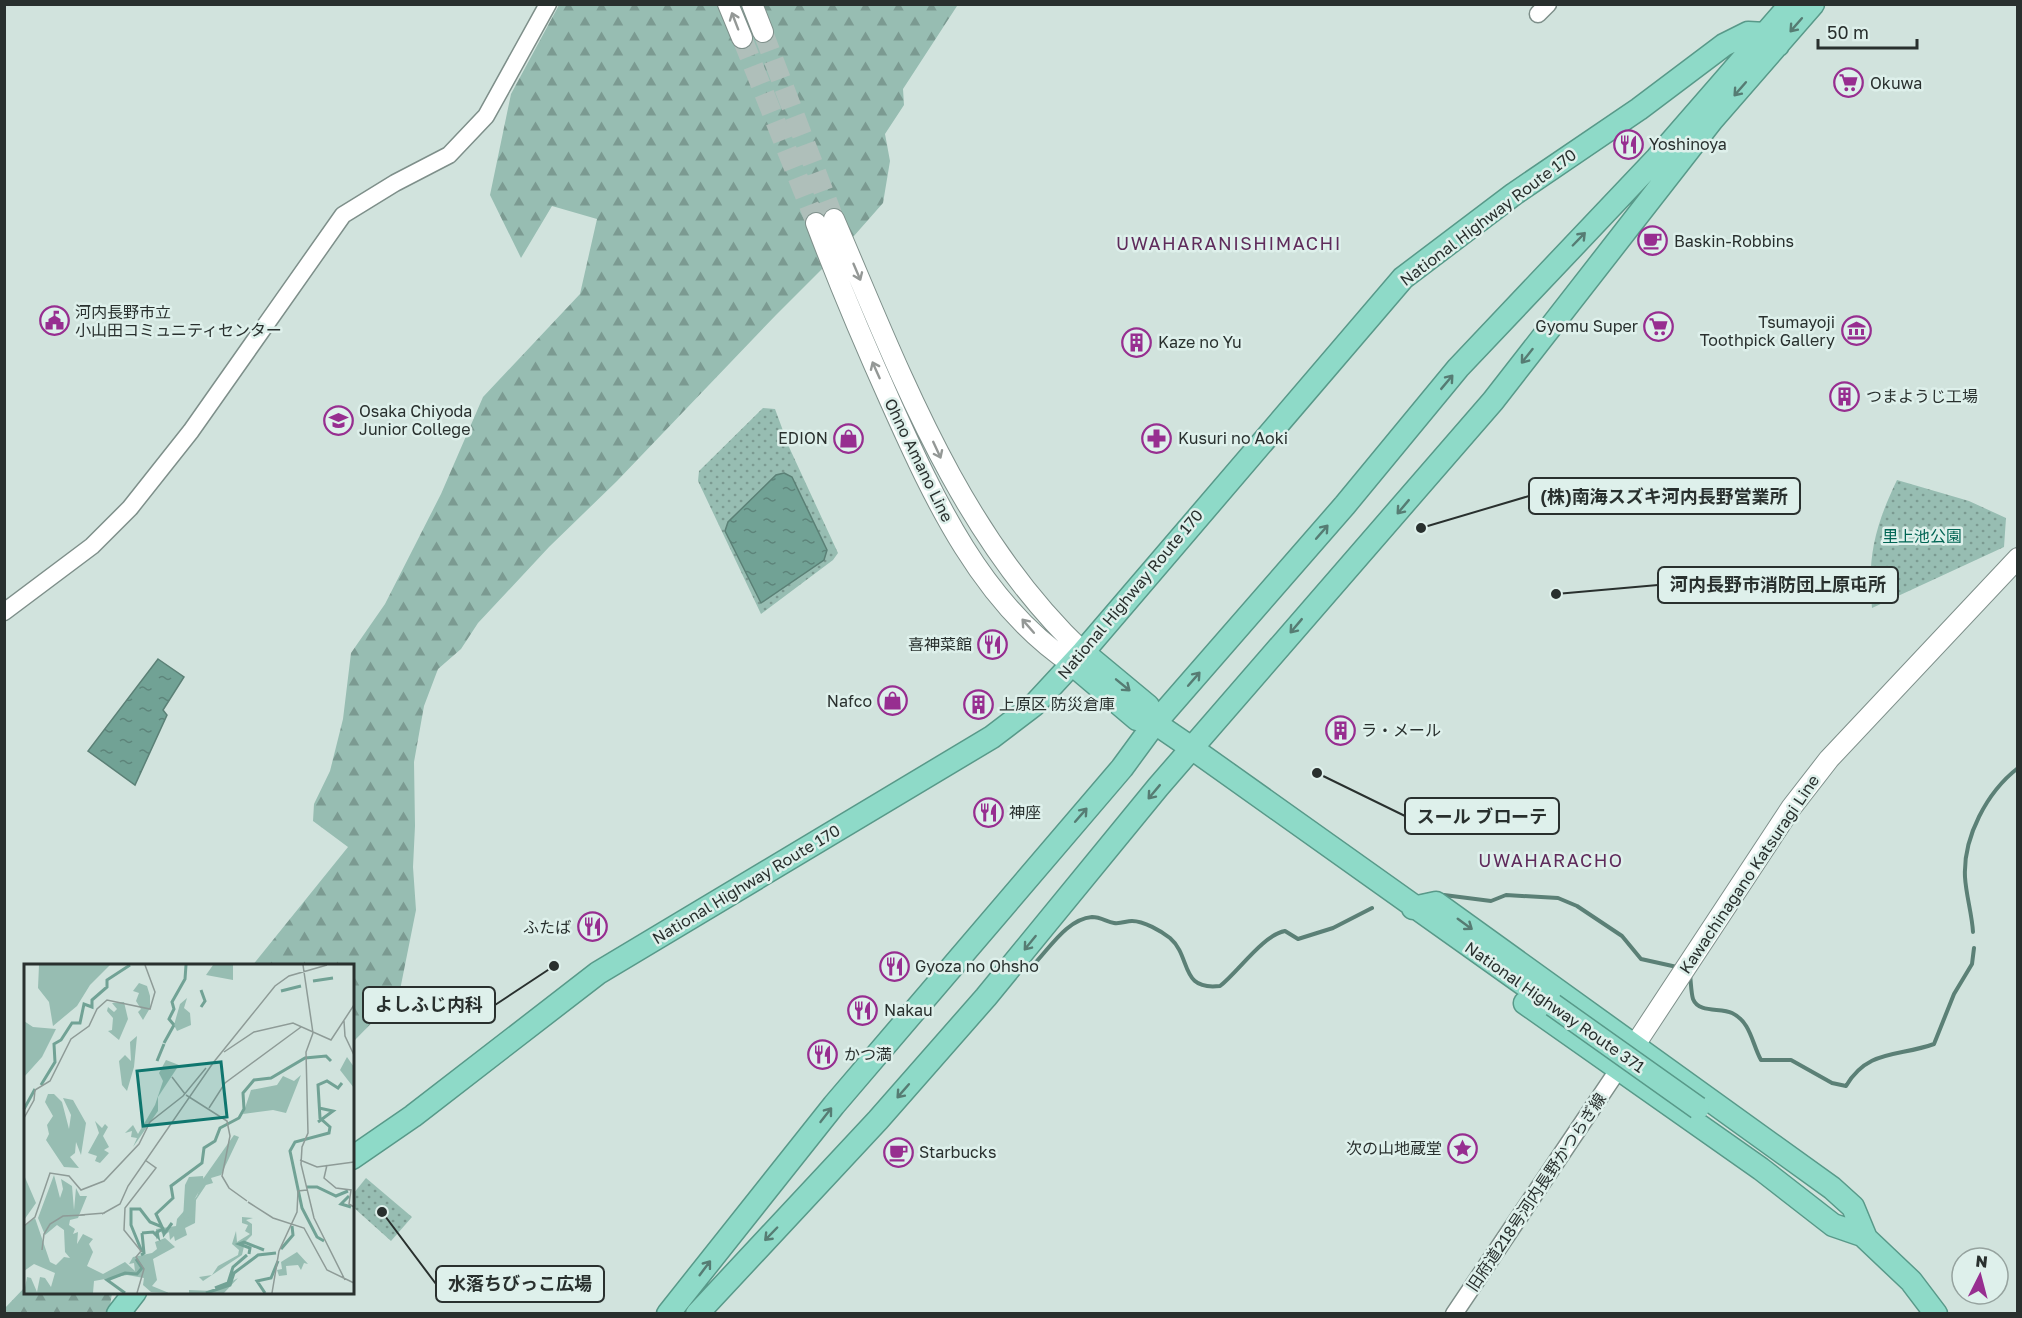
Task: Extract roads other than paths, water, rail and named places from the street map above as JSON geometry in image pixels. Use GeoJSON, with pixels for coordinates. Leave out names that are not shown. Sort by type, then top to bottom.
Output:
{"type":"FeatureCollection","features":[{"type":"Feature","properties":{"kind":"highway"},"geometry":{"type":"LineString","coordinates":[[697,1314],[906,1089],[1334,582],[1390,522],[1493,400],[1712,120],[1772,39],[1791,4]]}},
{"type":"Feature","properties":{"kind":"highway"},"geometry":{"type":"LineString","coordinates":[[668,1314],[834,1105],[1122,768],[1155,723],[1345,505],[1489,333],[1772,39],[1813,4]]}},
{"type":"Feature","properties":{"kind":"highway","name":"National Highway Route 170"},"geometry":{"type":"LineString","coordinates":[[354,1157],[413,1116],[597,974],[992,736],[1034,705],[1077,658],[1403,278],[1514,194],[1639,109],[1724,45],[1748,33],[1772,39]]}},
{"type":"Feature","properties":{"kind":"highway","name":"National Highway Route 371"},"geometry":{"type":"LineString","coordinates":[[1077,658],[1148,706],[1155,723],[1698,1108],[1821,1198],[1865,1236],[1911,1281],[1936,1314]]}},
{"type":"Feature","properties":{"kind":"highway"},"geometry":{"type":"LineString","coordinates":[[1437,903],[1832,1188],[1853,1207],[1865,1236],[1833,1225],[1761,1169],[1618,1070],[1428,932],[1413,908],[1437,903]]}},
{"type":"Feature","properties":{"kind":"highway"},"geometry":{"type":"LineString","coordinates":[[118,1314],[134,1294]]}},
{"type":"Feature","properties":{"kind":"main road"},"geometry":{"type":"LineString","coordinates":[[728,4],[742,38]]}},
{"type":"Feature","properties":{"kind":"main road"},"geometry":{"type":"LineString","coordinates":[[752,4],[763,32]]}},
{"type":"Feature","properties":{"kind":"main road","name":"Ohno Amano Line"},"geometry":{"type":"LineString","coordinates":[[825,221],[950,477],[1029,597],[1077,658],[1044,645],[975,567],[934,495],[850,312],[825,221]]}},
{"type":"Feature","properties":{"kind":"main road","name":"Kawachinagano Katsuragi Line"},"geometry":{"type":"LineString","coordinates":[[1618,1070],[1791,808],[1823,767],[2018,558]]}},
{"type":"Feature","properties":{"kind":"street"},"geometry":{"type":"LineString","coordinates":[[4,612],[92,546],[130,508],[190,431],[343,215],[395,183],[449,155],[486,116],[548,4]]}},
{"type":"Feature","properties":{"kind":"street","name":"旧府道218号河内長野かつらぎ線"},"geometry":{"type":"LineString","coordinates":[[1454,1314],[1618,1070]]}},
{"type":"Feature","properties":{"kind":"water"},"geometry":{"type":"Polygon","coordinates":[[[784,473],[792,477],[827,550],[824,560],[761,603],[725,531],[728,522],[776,475],[784,473]]]}},
{"type":"Feature","properties":{"kind":"water"},"geometry":{"type":"Polygon","coordinates":[[[158,659],[184,677],[163,710],[167,715],[135,785],[88,751],[158,659]]]}},
{"type":"Feature","properties":{"kind":"waterway"},"geometry":{"type":"LineString","coordinates":[[1973,932],[1965,877],[1968,846],[1987,802],[2018,768]]}},
{"type":"Feature","properties":{"kind":"waterway"},"geometry":{"type":"LineString","coordinates":[[1444,895],[1491,901],[1506,895],[1558,898],[1577,906],[1622,936],[1641,959],[1677,967]]}},
{"type":"Feature","properties":{"kind":"waterway"},"geometry":{"type":"LineString","coordinates":[[1036,962],[1061,934],[1083,919],[1095,917],[1117,923],[1137,921],[1170,938],[1177,946],[1192,978],[1198,983],[1220,986],[1260,946],[1277,934],[1285,931],[1298,939],[1333,928],[1372,908]]}},
{"type":"Feature","properties":{"kind":"waterway"},"geometry":{"type":"LineString","coordinates":[[1690,975],[1692,996],[1696,1004],[1700,1007],[1727,1011],[1738,1017],[1747,1028],[1761,1060],[1791,1060],[1832,1083],[1846,1086],[1855,1074],[1874,1060],[1934,1044],[1954,994],[1972,964],[1974,948]]}},
{"type":"Feature","properties":{"kind":"tunnel"},"geometry":{"type":"LineString","coordinates":[[763,32],[834,219]]}},
{"type":"Feature","properties":{"kind":"tunnel"},"geometry":{"type":"LineString","coordinates":[[742,38],[816,223]]}},
{"type":"Feature","properties":{"kind":"place","name":"Okuwa"},"geometry":{"type":"Point","coordinates":[1849,83]}},
{"type":"Feature","properties":{"kind":"place","name":"Yoshinoya"},"geometry":{"type":"Point","coordinates":[1628,144]}},
{"type":"Feature","properties":{"kind":"place","name":"Baskin-Robbins"},"geometry":{"type":"Point","coordinates":[1653,241]}},
{"type":"Feature","properties":{"kind":"place","name":"河内長野市立 小山田コミュニティセンター"},"geometry":{"type":"Point","coordinates":[54,321]}},
{"type":"Feature","properties":{"kind":"place","name":"Gyomu Super"},"geometry":{"type":"Point","coordinates":[1659,326]}},
{"type":"Feature","properties":{"kind":"place","name":"Tsumayoji Toothpick Gallery"},"geometry":{"type":"Point","coordinates":[1856,331]}},
{"type":"Feature","properties":{"kind":"place","name":"Kaze no Yu"},"geometry":{"type":"Point","coordinates":[1137,342]}},
{"type":"Feature","properties":{"kind":"place","name":"つまようじ工場"},"geometry":{"type":"Point","coordinates":[1845,396]}},
{"type":"Feature","properties":{"kind":"place","name":"Osaka Chiyoda Junior College"},"geometry":{"type":"Point","coordinates":[338,420]}},
{"type":"Feature","properties":{"kind":"place","name":"EDION"},"geometry":{"type":"Point","coordinates":[849,438]}},
{"type":"Feature","properties":{"kind":"place","name":"Kusuri no Aoki"},"geometry":{"type":"Point","coordinates":[1157,438]}},
{"type":"Feature","properties":{"kind":"place","name":"(株)南海スズキ河内長野営業所"},"geometry":{"type":"Point","coordinates":[1421,528]}},
{"type":"Feature","properties":{"kind":"place","name":"河内長野市消防団上原屯所"},"geometry":{"type":"Point","coordinates":[1556,594]}},
{"type":"Feature","properties":{"kind":"place","name":"喜神菜館"},"geometry":{"type":"Point","coordinates":[993,644]}},
{"type":"Feature","properties":{"kind":"place","name":"Nafco"},"geometry":{"type":"Point","coordinates":[893,701]}},
{"type":"Feature","properties":{"kind":"place","name":"上原区 防災倉庫"},"geometry":{"type":"Point","coordinates":[978,704]}},
{"type":"Feature","properties":{"kind":"place","name":"ラ・メール"},"geometry":{"type":"Point","coordinates":[1340,730]}},
{"type":"Feature","properties":{"kind":"place","name":"スール ブローテ"},"geometry":{"type":"Point","coordinates":[1317,773]}},
{"type":"Feature","properties":{"kind":"place","name":"神座"},"geometry":{"type":"Point","coordinates":[988,812]}},
{"type":"Feature","properties":{"kind":"place","name":"ふたば"},"geometry":{"type":"Point","coordinates":[592,927]}},
{"type":"Feature","properties":{"kind":"place","name":"よしふじ内科"},"geometry":{"type":"Point","coordinates":[554,966]}},
{"type":"Feature","properties":{"kind":"place","name":"Gyoza no Ohsho"},"geometry":{"type":"Point","coordinates":[894,966]}},
{"type":"Feature","properties":{"kind":"place","name":"Nakau"},"geometry":{"type":"Point","coordinates":[863,1010]}},
{"type":"Feature","properties":{"kind":"place","name":"かつ満"},"geometry":{"type":"Point","coordinates":[823,1054]}},
{"type":"Feature","properties":{"kind":"place","name":"次の山地蔵堂"},"geometry":{"type":"Point","coordinates":[1463,1148]}},
{"type":"Feature","properties":{"kind":"place","name":"Starbucks"},"geometry":{"type":"Point","coordinates":[898,1152]}},
{"type":"Feature","properties":{"kind":"place","name":"水落ちびっこ広場"},"geometry":{"type":"Point","coordinates":[382,1212]}},
{"type":"Feature","properties":{"kind":"district","name":"UWAHARANISHIMACHI"},"geometry":{"type":"Point","coordinates":[1229,244]}},
{"type":"Feature","properties":{"kind":"district","name":"UWAHARACHO"},"geometry":{"type":"Point","coordinates":[1551,861]}},
{"type":"Feature","properties":{"kind":"park label","name":"里上池公園"},"geometry":{"type":"Point","coordinates":[1922,536]}}]}
